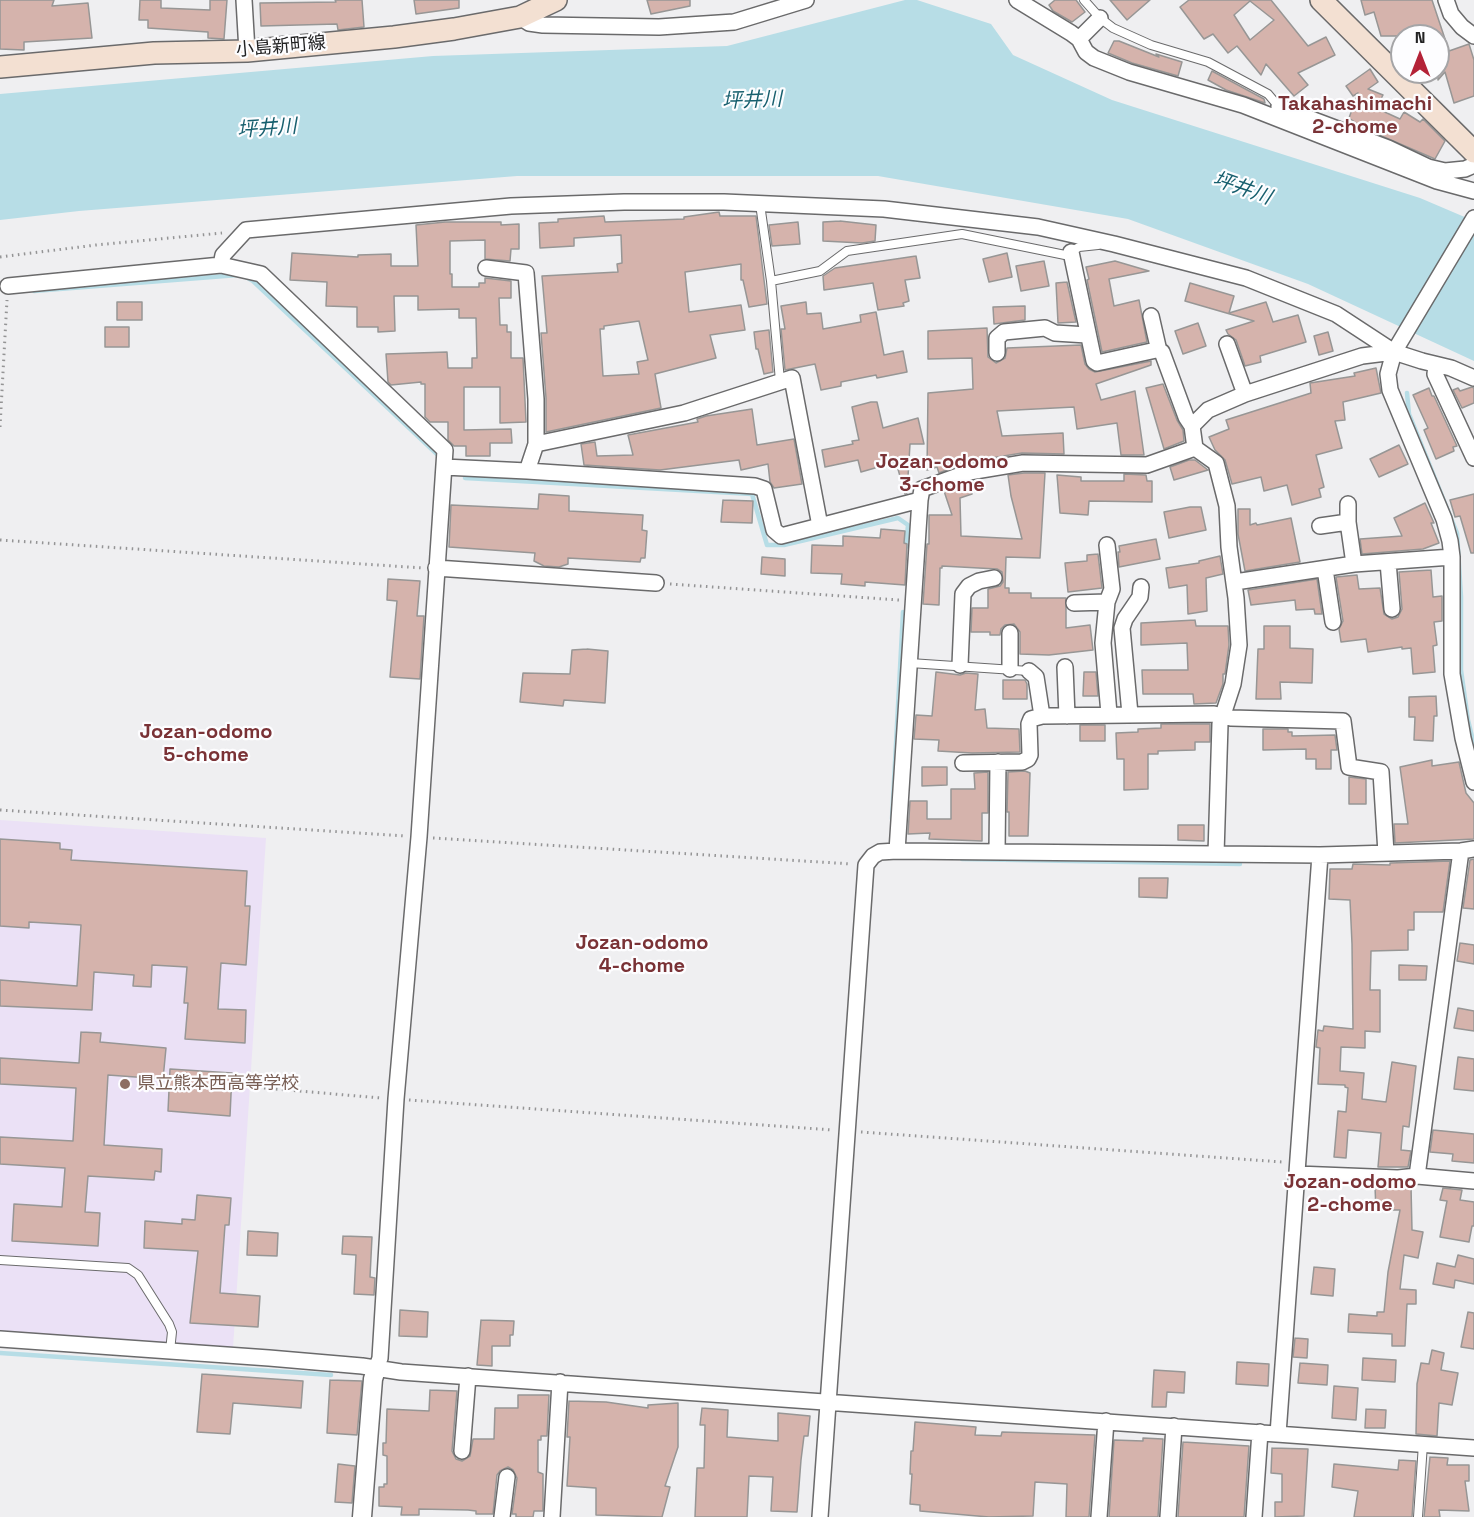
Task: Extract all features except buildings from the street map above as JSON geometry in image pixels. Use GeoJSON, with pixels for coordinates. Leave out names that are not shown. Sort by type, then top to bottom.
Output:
{"type":"FeatureCollection","features":[{"type":"Feature","properties":{"kind":"main road","name":"小島新町線"},"geometry":{"type":"LineString","coordinates":[[0,67],[154,53],[247,51],[394,37],[520,17],[556,0]]}},
{"type":"Feature","properties":{"kind":"main road"},"geometry":{"type":"LineString","coordinates":[[1321,0],[1474,152]]}},
{"type":"Feature","properties":{"kind":"street"},"geometry":{"type":"LineString","coordinates":[[244,0],[247,51]]}},
{"type":"Feature","properties":{"kind":"street"},"geometry":{"type":"LineString","coordinates":[[520,17],[529,23],[543,25],[659,27],[735,22],[778,5],[806,0]]}},
{"type":"Feature","properties":{"kind":"street"},"geometry":{"type":"LineString","coordinates":[[1017,0],[1079,39],[1086,52],[1094,58],[1129,72],[1243,105],[1445,171],[1465,169],[1474,165]]}},
{"type":"Feature","properties":{"kind":"street"},"geometry":{"type":"LineString","coordinates":[[1446,0],[1451,14],[1474,36]]}},
{"type":"Feature","properties":{"kind":"street"},"geometry":{"type":"LineString","coordinates":[[1079,39],[1100,18]]}},
{"type":"Feature","properties":{"kind":"street"},"geometry":{"type":"LineString","coordinates":[[1279,107],[1437,181],[1474,191]]}},
{"type":"Feature","properties":{"kind":"street"},"geometry":{"type":"LineString","coordinates":[[221,265],[223,255],[246,231],[511,206],[624,201],[884,209],[1038,227],[1246,278],[1336,314],[1436,365],[1451,368],[1474,378]]}},
{"type":"Feature","properties":{"kind":"street"},"geometry":{"type":"LineString","coordinates":[[1474,218],[1397,347],[1388,374],[1390,390],[1444,519],[1452,557],[1452,674],[1463,738],[1474,782]]}},
{"type":"Feature","properties":{"kind":"street"},"geometry":{"type":"LineString","coordinates":[[1071,252],[1094,361],[1097,363],[1159,351]]}},
{"type":"Feature","properties":{"kind":"street"},"geometry":{"type":"LineString","coordinates":[[8,286],[221,265],[261,274],[445,450],[419,837],[396,1099],[380,1358],[374,1379],[362,1517]]}},
{"type":"Feature","properties":{"kind":"street"},"geometry":{"type":"LineString","coordinates":[[486,268],[526,273],[536,399],[536,444],[527,471]]}},
{"type":"Feature","properties":{"kind":"street"},"geometry":{"type":"LineString","coordinates":[[1151,316],[1159,351],[1162,352],[1186,417],[1192,426],[1195,448],[1216,463],[1227,506],[1239,645],[1233,684],[1222,715],[1216,854]]}},
{"type":"Feature","properties":{"kind":"street"},"geometry":{"type":"LineString","coordinates":[[997,353],[997,338],[1004,332],[1045,328],[1054,333],[1087,335]]}},
{"type":"Feature","properties":{"kind":"street"},"geometry":{"type":"LineString","coordinates":[[1227,344],[1245,394]]}},
{"type":"Feature","properties":{"kind":"street"},"geometry":{"type":"LineString","coordinates":[[1192,426],[1209,410],[1245,394],[1397,347]]}},
{"type":"Feature","properties":{"kind":"street"},"geometry":{"type":"LineString","coordinates":[[1436,365],[1436,374],[1474,458]]}},
{"type":"Feature","properties":{"kind":"street"},"geometry":{"type":"LineString","coordinates":[[536,444],[684,413],[792,378],[820,526]]}},
{"type":"Feature","properties":{"kind":"street"},"geometry":{"type":"LineString","coordinates":[[897,851],[922,489],[969,472],[1023,463],[1147,465],[1195,448]]}},
{"type":"Feature","properties":{"kind":"street"},"geometry":{"type":"LineString","coordinates":[[444,467],[755,486],[764,489],[774,530],[781,536],[920,500]]}},
{"type":"Feature","properties":{"kind":"street"},"geometry":{"type":"LineString","coordinates":[[1348,504],[1354,564]]}},
{"type":"Feature","properties":{"kind":"street"},"geometry":{"type":"LineString","coordinates":[[1320,526],[1348,522]]}},
{"type":"Feature","properties":{"kind":"street"},"geometry":{"type":"LineString","coordinates":[[1107,545],[1112,589],[1107,602],[1103,642],[1109,714]]}},
{"type":"Feature","properties":{"kind":"street"},"geometry":{"type":"LineString","coordinates":[[1235,582],[1354,564],[1452,557]]}},
{"type":"Feature","properties":{"kind":"street"},"geometry":{"type":"LineString","coordinates":[[1388,562],[1392,609]]}},
{"type":"Feature","properties":{"kind":"street"},"geometry":{"type":"LineString","coordinates":[[436,568],[656,583]]}},
{"type":"Feature","properties":{"kind":"street"},"geometry":{"type":"LineString","coordinates":[[1325,569],[1333,622]]}},
{"type":"Feature","properties":{"kind":"street"},"geometry":{"type":"LineString","coordinates":[[960,665],[963,594],[969,586],[994,578]]}},
{"type":"Feature","properties":{"kind":"street"},"geometry":{"type":"LineString","coordinates":[[1130,714],[1122,628],[1125,619],[1140,597],[1141,587]]}},
{"type":"Feature","properties":{"kind":"street"},"geometry":{"type":"LineString","coordinates":[[1074,603],[1107,602]]}},
{"type":"Feature","properties":{"kind":"street"},"geometry":{"type":"LineString","coordinates":[[1010,633],[1010,669]]}},
{"type":"Feature","properties":{"kind":"street"},"geometry":{"type":"LineString","coordinates":[[1065,667],[1067,716]]}},
{"type":"Feature","properties":{"kind":"street"},"geometry":{"type":"LineString","coordinates":[[1029,671],[1036,677],[1042,716]]}},
{"type":"Feature","properties":{"kind":"street"},"geometry":{"type":"LineString","coordinates":[[963,763],[1022,762],[1028,759],[1030,755],[1029,724],[1031,719],[1042,716],[1222,715],[1231,718],[1343,721],[1349,767],[1381,771],[1386,853]]}},
{"type":"Feature","properties":{"kind":"street"},"geometry":{"type":"LineString","coordinates":[[997,852],[998,762]]}},
{"type":"Feature","properties":{"kind":"street"},"geometry":{"type":"LineString","coordinates":[[820,1517],[866,865],[873,856],[880,852],[1320,855],[1468,850],[1417,1176]]}},
{"type":"Feature","properties":{"kind":"street"},"geometry":{"type":"LineString","coordinates":[[1278,1434],[1320,855]]}},
{"type":"Feature","properties":{"kind":"street"},"geometry":{"type":"LineString","coordinates":[[1298,1169],[1398,1178],[1417,1176],[1474,1181]]}},
{"type":"Feature","properties":{"kind":"street"},"geometry":{"type":"LineString","coordinates":[[0,1339],[362,1366],[376,1370],[1474,1448]]}},
{"type":"Feature","properties":{"kind":"street"},"geometry":{"type":"LineString","coordinates":[[462,1451],[468,1376]]}},
{"type":"Feature","properties":{"kind":"street"},"geometry":{"type":"LineString","coordinates":[[552,1517],[560,1382]]}},
{"type":"Feature","properties":{"kind":"street"},"geometry":{"type":"LineString","coordinates":[[1100,1517],[1106,1421]]}},
{"type":"Feature","properties":{"kind":"street"},"geometry":{"type":"LineString","coordinates":[[1168,1517],[1174,1426]]}},
{"type":"Feature","properties":{"kind":"street"},"geometry":{"type":"LineString","coordinates":[[1254,1517],[1260,1432]]}},
{"type":"Feature","properties":{"kind":"street"},"geometry":{"type":"LineString","coordinates":[[502,1517],[507,1477]]}},
{"type":"Feature","properties":{"kind":"lane"},"geometry":{"type":"LineString","coordinates":[[1084,0],[1100,18],[1113,28],[1151,45],[1209,62],[1268,94],[1279,107]]}},
{"type":"Feature","properties":{"kind":"lane"},"geometry":{"type":"LineString","coordinates":[[760,204],[771,281],[780,381]]}},
{"type":"Feature","properties":{"kind":"lane"},"geometry":{"type":"LineString","coordinates":[[771,281],[820,271],[848,251],[962,234],[1065,255],[1079,247],[1114,244]]}},
{"type":"Feature","properties":{"kind":"lane"},"geometry":{"type":"LineString","coordinates":[[910,663],[1029,671]]}},
{"type":"Feature","properties":{"kind":"lane"},"geometry":{"type":"LineString","coordinates":[[0,1260],[128,1268],[138,1275],[169,1324],[172,1332],[170,1351]]}},
{"type":"Feature","properties":{"kind":"lane"},"geometry":{"type":"LineString","coordinates":[[1418,1517],[1423,1444]]}},
{"type":"Feature","properties":{"kind":"path"},"geometry":{"type":"LineString","coordinates":[[0,257],[96,245],[246,231]]}},
{"type":"Feature","properties":{"kind":"path"},"geometry":{"type":"LineString","coordinates":[[0,427],[8,286]]}},
{"type":"Feature","properties":{"kind":"path"},"geometry":{"type":"LineString","coordinates":[[0,303],[7,302]]}},
{"type":"Feature","properties":{"kind":"path"},"geometry":{"type":"LineString","coordinates":[[0,540],[436,568]]}},
{"type":"Feature","properties":{"kind":"path"},"geometry":{"type":"LineString","coordinates":[[656,583],[914,601]]}},
{"type":"Feature","properties":{"kind":"path"},"geometry":{"type":"LineString","coordinates":[[0,810],[866,865]]}},
{"type":"Feature","properties":{"kind":"path"},"geometry":{"type":"LineString","coordinates":[[264,1088],[846,1131],[1298,1169]]}},
{"type":"Feature","properties":{"kind":"shaded area","name":"県立熊本西高等学校"},"geometry":{"type":"Polygon","coordinates":[[[0,820],[266,838],[233,1348],[0,1331],[0,820]]]}},
{"type":"Feature","properties":{"kind":"water","name":"坪井川"},"geometry":{"type":"Polygon","coordinates":[[[905,0],[917,0],[991,24],[1013,55],[1112,100],[1420,198],[1474,221],[1474,361],[1308,284],[1128,219],[878,176],[517,176],[79,211],[0,220],[0,94],[433,56],[727,46],[905,0]]]}},
{"type":"Feature","properties":{"kind":"waterway"},"geometry":{"type":"LineString","coordinates":[[34,291],[238,275]]}},
{"type":"Feature","properties":{"kind":"waterway"},"geometry":{"type":"LineString","coordinates":[[246,277],[253,281],[439,456]]}},
{"type":"Feature","properties":{"kind":"waterway"},"geometry":{"type":"LineString","coordinates":[[1407,393],[1409,414],[1457,533],[1461,597],[1461,670],[1474,745]]}},
{"type":"Feature","properties":{"kind":"waterway"},"geometry":{"type":"LineString","coordinates":[[465,478],[752,494],[767,545],[784,545],[898,518],[908,525],[906,547]]}},
{"type":"Feature","properties":{"kind":"waterway"},"geometry":{"type":"LineString","coordinates":[[892,819],[903,612]]}},
{"type":"Feature","properties":{"kind":"waterway"},"geometry":{"type":"LineString","coordinates":[[962,859],[1240,864]]}},
{"type":"Feature","properties":{"kind":"waterway"},"geometry":{"type":"LineString","coordinates":[[0,1353],[331,1375]]}},
{"type":"Feature","properties":{"kind":"place","name":"県立熊本西高等学校"},"geometry":{"type":"Point","coordinates":[125,1084]}},
{"type":"Feature","properties":{"kind":"district","name":"Takahashimachi 2-chome"},"geometry":{"type":"Point","coordinates":[1355,116]}},
{"type":"Feature","properties":{"kind":"district","name":"Jozan-odomo 3-chome"},"geometry":{"type":"Point","coordinates":[942,474]}},
{"type":"Feature","properties":{"kind":"district","name":"Jozan-odomo 5-chome"},"geometry":{"type":"Point","coordinates":[206,744]}},
{"type":"Feature","properties":{"kind":"district","name":"Jozan-odomo 4-chome"},"geometry":{"type":"Point","coordinates":[642,956]}},
{"type":"Feature","properties":{"kind":"district","name":"Jozan-odomo 2-chome"},"geometry":{"type":"Point","coordinates":[1350,1194]}}]}
